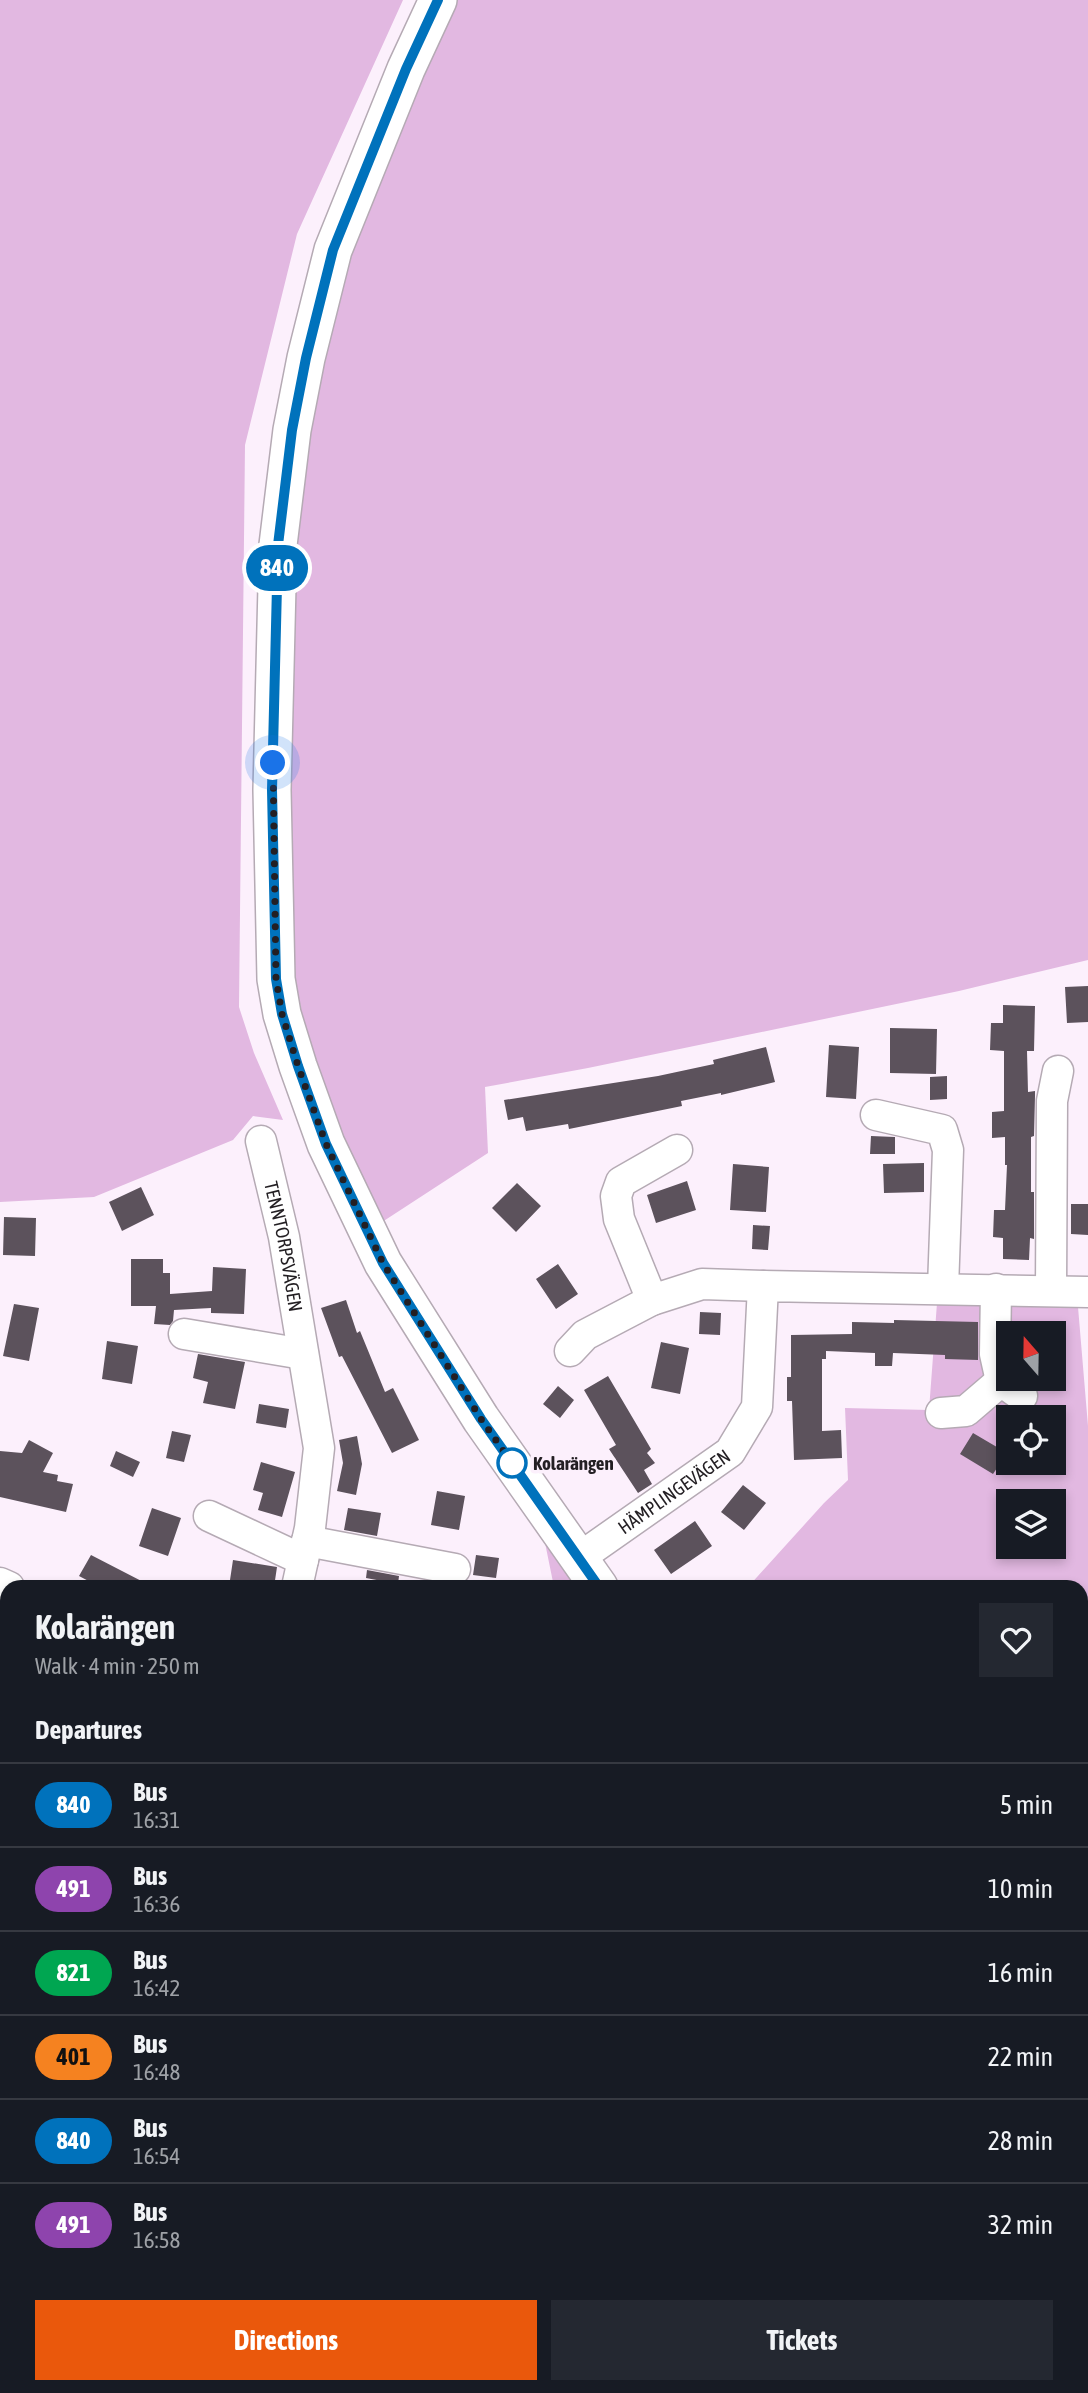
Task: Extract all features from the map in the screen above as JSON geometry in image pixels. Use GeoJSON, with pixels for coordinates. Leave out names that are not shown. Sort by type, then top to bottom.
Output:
{"type":"FeatureCollection","features":[{"type":"Feature","properties":{"kind":"main road"},"geometry":{"type":"LineString","coordinates":[[438,0],[406,69],[333,250],[306,358],[292,430],[278,545],[272,790],[276,979],[282,1014],[326,1144],[383,1263],[481,1419],[589,1573]]}},
{"type":"Feature","properties":{"kind":"street"},"geometry":{"type":"LineString","coordinates":[[1051,1290],[1052,1101],[1058,1071]]}},
{"type":"Feature","properties":{"kind":"street"},"geometry":{"type":"LineString","coordinates":[[876,1115],[942,1130],[948,1150],[943,1288]]}},
{"type":"Feature","properties":{"kind":"street","name":"TENNTORPSVÄGEN"},"geometry":{"type":"LineString","coordinates":[[261,1141],[284,1237],[319,1448],[303,1563]]}},
{"type":"Feature","properties":{"kind":"street"},"geometry":{"type":"LineString","coordinates":[[652,1300],[619,1219],[616,1196],[621,1182],[677,1150]]}},
{"type":"Feature","properties":{"kind":"street"},"geometry":{"type":"LineString","coordinates":[[570,1351],[585,1335],[652,1300],[702,1284],[1088,1292]]}},
{"type":"Feature","properties":{"kind":"street","name":"HÄMPLINGEVÄGEN"},"geometry":{"type":"LineString","coordinates":[[589,1573],[730,1452],[757,1406],[763,1286]]}},
{"type":"Feature","properties":{"kind":"street"},"geometry":{"type":"LineString","coordinates":[[941,1413],[965,1411],[1012,1388],[995,1354],[996,1289]]}},
{"type":"Feature","properties":{"kind":"street"},"geometry":{"type":"LineString","coordinates":[[184,1334],[303,1354]]}},
{"type":"Feature","properties":{"kind":"street"},"geometry":{"type":"LineString","coordinates":[[209,1516],[303,1563],[455,1569]]}},
{"type":"Feature","properties":{"kind":"shaded area"},"geometry":{"type":"Polygon","coordinates":[[[0,0],[403,0],[297,234],[245,445],[239,1007],[254,1053],[283,1120],[253,1116],[233,1140],[94,1197],[0,1202],[0,0]]]}},
{"type":"Feature","properties":{"kind":"shaded area"},"geometry":{"type":"Polygon","coordinates":[[[449,0],[1088,0],[1088,960],[959,991],[485,1087],[488,1153],[376,1226],[329,1112],[305,1033],[290,946],[285,662],[305,407],[338,256],[449,0]]]}},
{"type":"Feature","properties":{"kind":"shaded area"},"geometry":{"type":"Polygon","coordinates":[[[937,1303],[1078,1307],[1088,1426],[1088,1580],[754,1580],[848,1480],[845,1408],[929,1410],[937,1303]]]}},
{"type":"Feature","properties":{"kind":"shaded area"},"geometry":{"type":"Polygon","coordinates":[[[543,1533],[576,1580],[553,1580],[543,1533]]]}},
{"type":"Feature","properties":{"kind":"building"},"geometry":{"type":"Polygon","coordinates":[[[1088,986],[1088,1022],[1067,1023],[1065,987],[1088,986]]]}},
{"type":"Feature","properties":{"kind":"building"},"geometry":{"type":"Polygon","coordinates":[[[1003,1005],[1035,1006],[1034,1051],[1027,1051],[1028,1092],[1035,1091],[1034,1136],[1031,1137],[1034,1239],[1030,1238],[1029,1260],[1003,1259],[1003,1238],[993,1237],[994,1210],[1005,1210],[1007,1165],[1005,1137],[992,1138],[992,1112],[1004,1111],[1004,1051],[990,1050],[991,1023],[1003,1023],[1003,1005]]]}},
{"type":"Feature","properties":{"kind":"building"},"geometry":{"type":"Polygon","coordinates":[[[890,1028],[937,1029],[936,1074],[890,1073],[890,1028]]]}},
{"type":"Feature","properties":{"kind":"building"},"geometry":{"type":"Polygon","coordinates":[[[829,1045],[859,1047],[856,1099],[826,1097],[829,1045]]]}},
{"type":"Feature","properties":{"kind":"building"},"geometry":{"type":"Polygon","coordinates":[[[766,1047],[775,1082],[681,1101],[682,1106],[569,1129],[568,1124],[526,1131],[523,1117],[508,1120],[504,1100],[658,1076],[714,1064],[713,1060],[766,1047]]]}},
{"type":"Feature","properties":{"kind":"building"},"geometry":{"type":"Polygon","coordinates":[[[947,1076],[947,1099],[930,1100],[930,1077],[947,1076]]]}},
{"type":"Feature","properties":{"kind":"building"},"geometry":{"type":"Polygon","coordinates":[[[871,1136],[895,1137],[895,1154],[870,1154],[871,1136]]]}},
{"type":"Feature","properties":{"kind":"building"},"geometry":{"type":"Polygon","coordinates":[[[924,1163],[924,1192],[884,1193],[883,1164],[924,1163]]]}},
{"type":"Feature","properties":{"kind":"building"},"geometry":{"type":"Polygon","coordinates":[[[733,1164],[769,1167],[766,1212],[730,1210],[733,1164]]]}},
{"type":"Feature","properties":{"kind":"building"},"geometry":{"type":"Polygon","coordinates":[[[687,1181],[696,1210],[656,1223],[647,1195],[687,1181]]]}},
{"type":"Feature","properties":{"kind":"building"},"geometry":{"type":"Polygon","coordinates":[[[517,1183],[541,1206],[516,1232],[492,1208],[517,1183]]]}},
{"type":"Feature","properties":{"kind":"building"},"geometry":{"type":"Polygon","coordinates":[[[141,1187],[154,1215],[122,1231],[109,1202],[141,1187]]]}},
{"type":"Feature","properties":{"kind":"building"},"geometry":{"type":"Polygon","coordinates":[[[1071,1204],[1088,1204],[1088,1235],[1071,1234],[1071,1204]]]}},
{"type":"Feature","properties":{"kind":"building"},"geometry":{"type":"Polygon","coordinates":[[[4,1217],[36,1218],[35,1256],[3,1255],[4,1217]]]}},
{"type":"Feature","properties":{"kind":"building"},"geometry":{"type":"Polygon","coordinates":[[[753,1225],[770,1226],[768,1250],[752,1249],[753,1225]]]}},
{"type":"Feature","properties":{"kind":"building"},"geometry":{"type":"Polygon","coordinates":[[[131,1259],[163,1259],[163,1273],[170,1273],[170,1294],[212,1291],[213,1267],[246,1269],[244,1314],[211,1313],[211,1308],[174,1310],[170,1325],[154,1324],[156,1306],[131,1306],[131,1259]]]}},
{"type":"Feature","properties":{"kind":"building"},"geometry":{"type":"Polygon","coordinates":[[[558,1264],[578,1294],[556,1309],[536,1279],[558,1264]]]}},
{"type":"Feature","properties":{"kind":"building"},"geometry":{"type":"Polygon","coordinates":[[[346,1300],[357,1333],[360,1331],[385,1392],[393,1388],[419,1440],[392,1453],[342,1356],[339,1357],[321,1308],[346,1300]]]}},
{"type":"Feature","properties":{"kind":"building"},"geometry":{"type":"Polygon","coordinates":[[[14,1304],[39,1308],[29,1361],[3,1356],[14,1304]]]}},
{"type":"Feature","properties":{"kind":"building"},"geometry":{"type":"Polygon","coordinates":[[[700,1312],[721,1313],[720,1335],[699,1334],[700,1312]]]}},
{"type":"Feature","properties":{"kind":"building"},"geometry":{"type":"Polygon","coordinates":[[[894,1320],[978,1322],[978,1360],[945,1359],[945,1355],[893,1353],[892,1366],[875,1366],[875,1353],[826,1351],[826,1359],[822,1359],[822,1431],[841,1430],[842,1458],[794,1460],[792,1401],[787,1401],[787,1377],[791,1377],[791,1335],[852,1334],[852,1322],[894,1323],[894,1320]]]}},
{"type":"Feature","properties":{"kind":"building"},"geometry":{"type":"Polygon","coordinates":[[[107,1341],[138,1346],[132,1384],[102,1379],[107,1341]]]}},
{"type":"Feature","properties":{"kind":"building"},"geometry":{"type":"Polygon","coordinates":[[[661,1342],[689,1348],[680,1394],[651,1388],[661,1342]]]}},
{"type":"Feature","properties":{"kind":"building"},"geometry":{"type":"Polygon","coordinates":[[[198,1354],[245,1362],[235,1409],[203,1403],[208,1382],[193,1378],[198,1354]]]}},
{"type":"Feature","properties":{"kind":"building"},"geometry":{"type":"Polygon","coordinates":[[[608,1376],[651,1449],[647,1453],[655,1463],[644,1470],[652,1484],[638,1493],[609,1449],[616,1445],[584,1390],[608,1376]]]}},
{"type":"Feature","properties":{"kind":"building"},"geometry":{"type":"Polygon","coordinates":[[[558,1386],[574,1400],[560,1418],[543,1404],[558,1386]]]}},
{"type":"Feature","properties":{"kind":"building"},"geometry":{"type":"Polygon","coordinates":[[[259,1404],[289,1409],[286,1428],[256,1423],[259,1404]]]}},
{"type":"Feature","properties":{"kind":"building"},"geometry":{"type":"Polygon","coordinates":[[[172,1431],[191,1435],[184,1462],[166,1458],[172,1431]]]}},
{"type":"Feature","properties":{"kind":"building"},"geometry":{"type":"Polygon","coordinates":[[[973,1433],[996,1447],[996,1470],[993,1474],[960,1454],[973,1433]]]}},
{"type":"Feature","properties":{"kind":"building"},"geometry":{"type":"Polygon","coordinates":[[[357,1436],[362,1464],[356,1495],[337,1491],[343,1463],[339,1440],[357,1436]]]}},
{"type":"Feature","properties":{"kind":"building"},"geometry":{"type":"Polygon","coordinates":[[[29,1440],[53,1453],[43,1472],[58,1475],[57,1481],[73,1484],[66,1512],[0,1497],[0,1451],[22,1453],[29,1440]]]}},
{"type":"Feature","properties":{"kind":"building"},"geometry":{"type":"Polygon","coordinates":[[[116,1451],[140,1462],[133,1477],[110,1466],[116,1451]]]}},
{"type":"Feature","properties":{"kind":"building"},"geometry":{"type":"Polygon","coordinates":[[[261,1462],[295,1472],[282,1517],[258,1510],[263,1493],[253,1490],[261,1462]]]}},
{"type":"Feature","properties":{"kind":"building"},"geometry":{"type":"Polygon","coordinates":[[[743,1485],[766,1503],[744,1530],[721,1512],[743,1485]]]}},
{"type":"Feature","properties":{"kind":"building"},"geometry":{"type":"Polygon","coordinates":[[[437,1491],[465,1496],[459,1530],[431,1525],[437,1491]]]}},
{"type":"Feature","properties":{"kind":"building"},"geometry":{"type":"Polygon","coordinates":[[[152,1508],[181,1518],[168,1556],[139,1546],[152,1508]]]}},
{"type":"Feature","properties":{"kind":"building"},"geometry":{"type":"Polygon","coordinates":[[[348,1508],[381,1513],[377,1536],[344,1530],[348,1508]]]}},
{"type":"Feature","properties":{"kind":"building"},"geometry":{"type":"Polygon","coordinates":[[[695,1521],[712,1546],[671,1574],[654,1550],[695,1521]]]}},
{"type":"Feature","properties":{"kind":"building"},"geometry":{"type":"Polygon","coordinates":[[[91,1555],[139,1580],[87,1580],[79,1576],[91,1555]]]}},
{"type":"Feature","properties":{"kind":"building"},"geometry":{"type":"Polygon","coordinates":[[[476,1555],[499,1558],[496,1578],[473,1575],[476,1555]]]}},
{"type":"Feature","properties":{"kind":"building"},"geometry":{"type":"Polygon","coordinates":[[[233,1560],[277,1567],[275,1580],[230,1580],[233,1560]]]}},
{"type":"Feature","properties":{"kind":"building"},"geometry":{"type":"Polygon","coordinates":[[[367,1570],[399,1576],[398,1580],[366,1578],[367,1570]]]}},
{"type":"Feature","properties":{"kind":"bus line","name":"840"},"geometry":{"type":"LineString","coordinates":[[438,0],[406,69],[333,250],[306,358],[292,430],[278,545],[272,790],[276,979],[282,1014],[326,1144],[383,1263],[481,1419],[594,1580]]}},
{"type":"Feature","properties":{"kind":"place","name":"Kolarängen"},"geometry":{"type":"Point","coordinates":[512,1463]}},
{"type":"Feature","properties":{"kind":"route"},"geometry":{"type":"LineString","coordinates":[[273,763],[276,979],[282,1014],[298,1066],[326,1144],[383,1263],[481,1419],[512,1463]]}}]}
